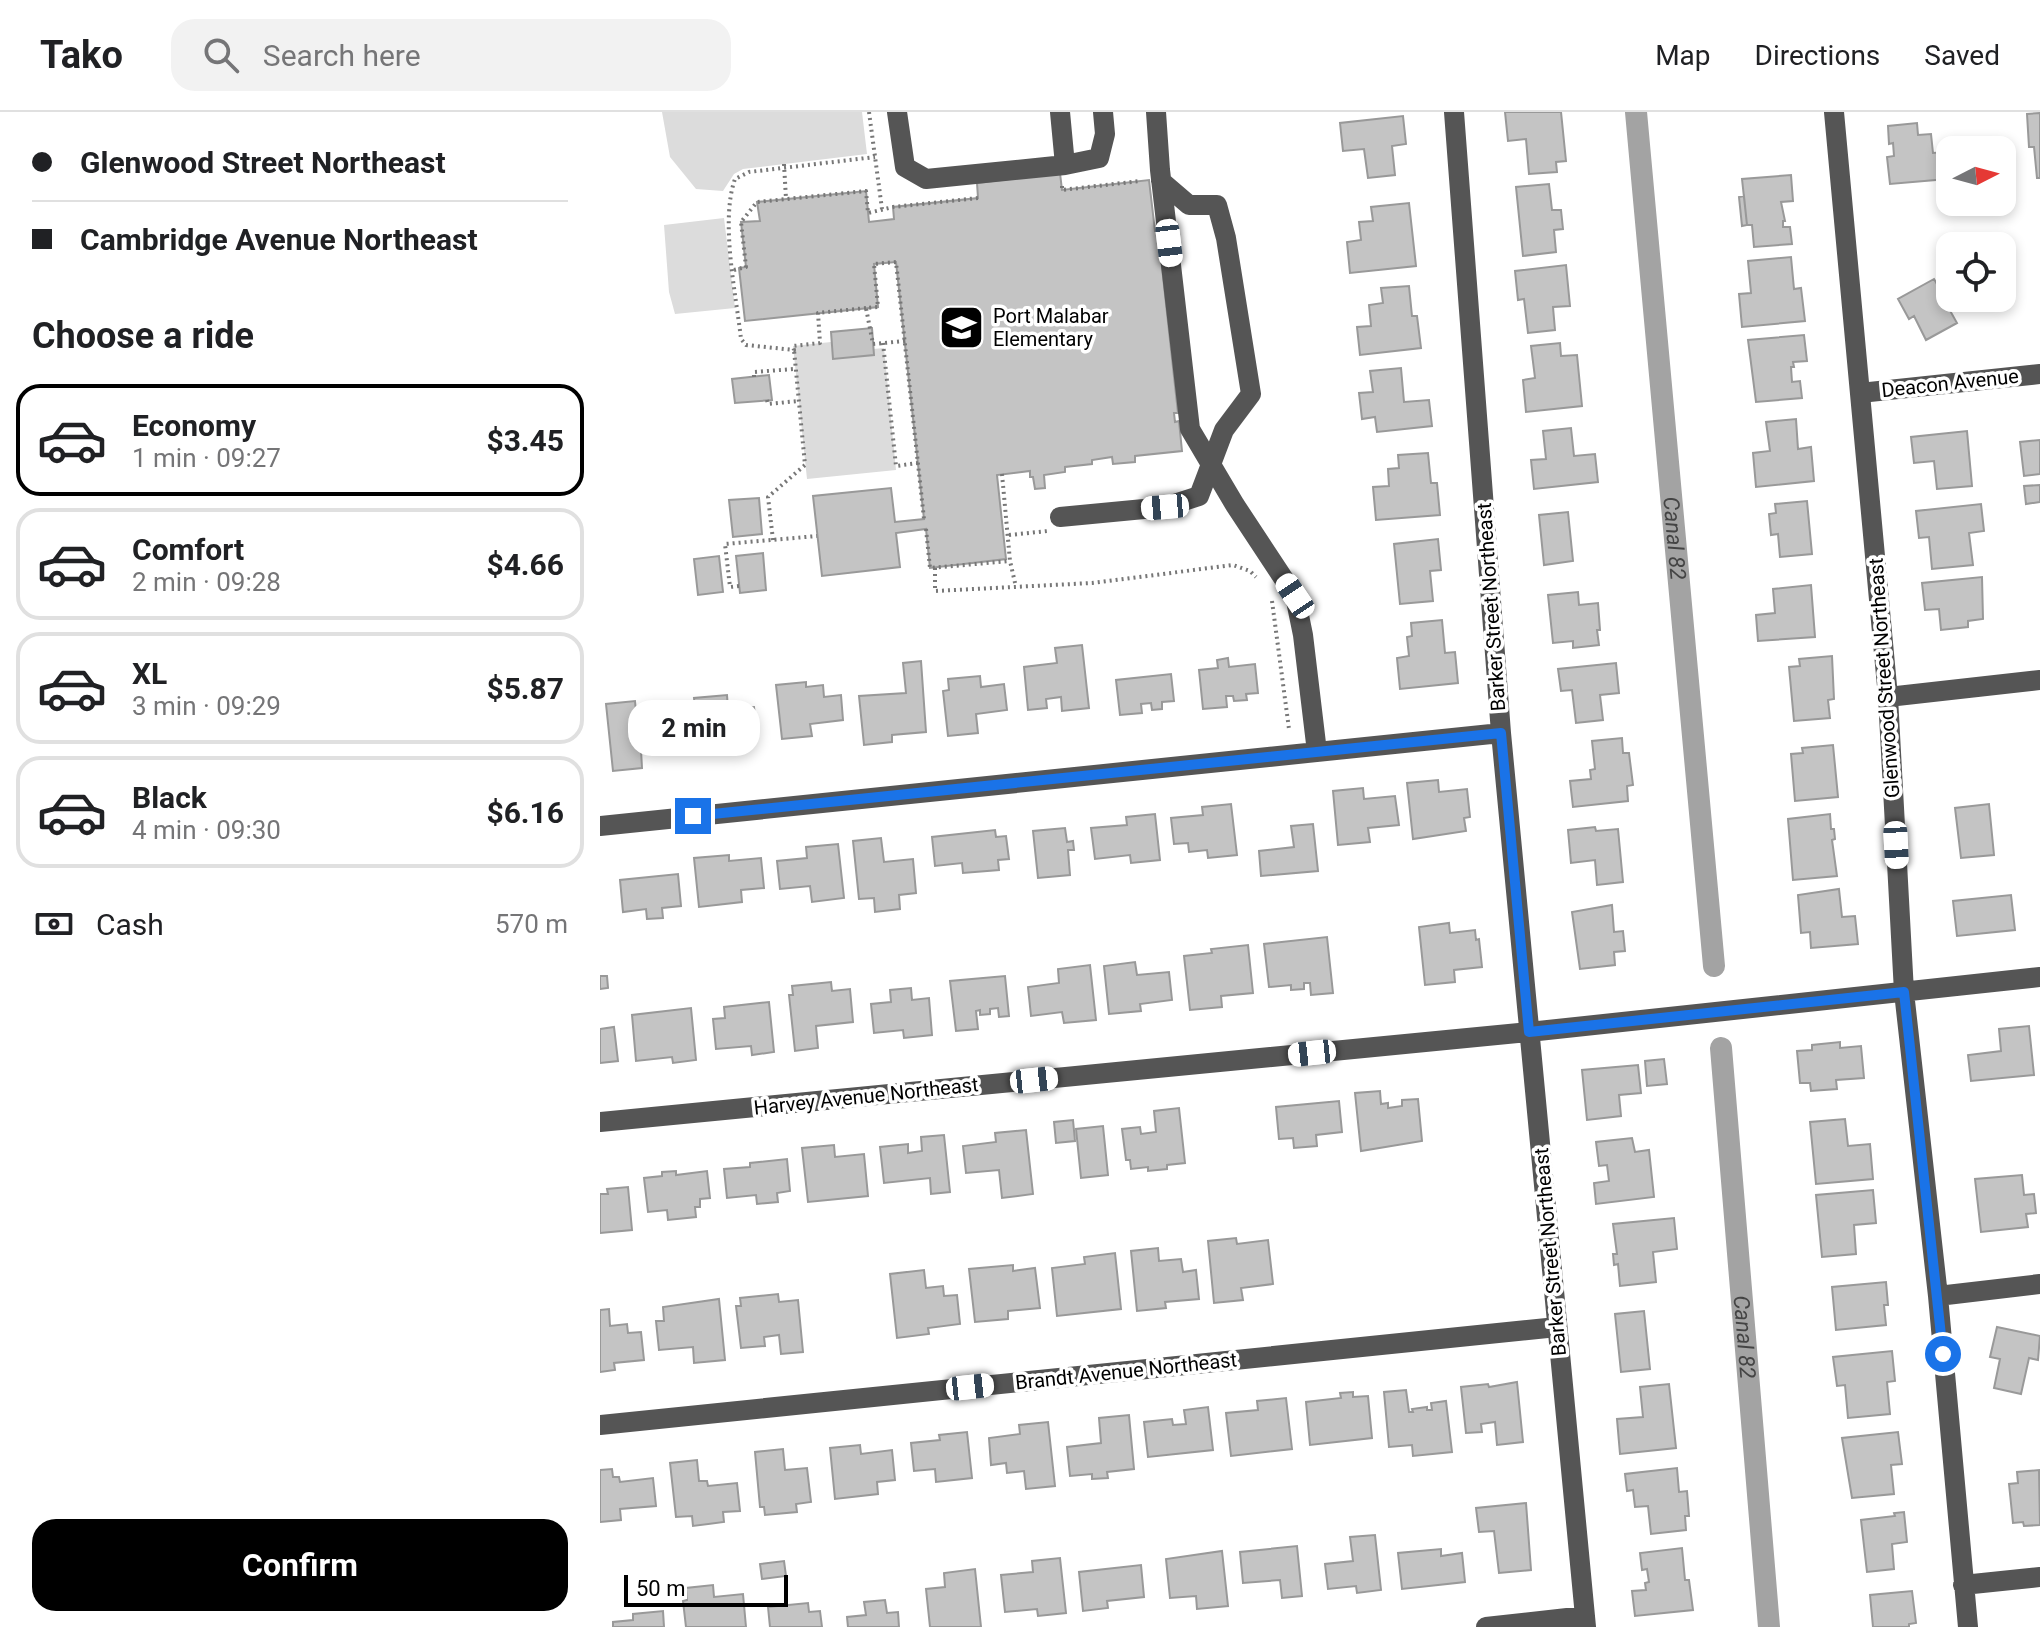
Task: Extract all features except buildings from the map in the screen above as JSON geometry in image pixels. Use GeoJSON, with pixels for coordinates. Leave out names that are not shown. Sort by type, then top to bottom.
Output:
{"type":"FeatureCollection","features":[{"type":"Feature","properties":{"kind":"street"},"geometry":{"type":"LineString","coordinates":[[897,112],[905,167],[926,179],[1065,165],[1099,158],[1105,134],[1103,112]]}},
{"type":"Feature","properties":{"kind":"street"},"geometry":{"type":"LineString","coordinates":[[1060,112],[1065,165]]}},
{"type":"Feature","properties":{"kind":"street"},"geometry":{"type":"LineString","coordinates":[[1156,112],[1190,429],[1295,596],[1303,635],[1317,752]]}},
{"type":"Feature","properties":{"kind":"street","name":"Barker Street Northeast"},"geometry":{"type":"LineString","coordinates":[[1454,112],[1501,733],[1585,1622]]}},
{"type":"Feature","properties":{"kind":"street","name":"Glenwood Street Northeast"},"geometry":{"type":"LineString","coordinates":[[1834,112],[1888,697],[1904,992],[1938,1296],[1968,1627]]}},
{"type":"Feature","properties":{"kind":"street"},"geometry":{"type":"LineString","coordinates":[[1062,516],[1165,507],[1199,496],[1224,430],[1251,394],[1226,238],[1217,205],[1189,205],[1161,181]]}},
{"type":"Feature","properties":{"kind":"street","name":"Deacon Avenue"},"geometry":{"type":"LineString","coordinates":[[1860,393],[2040,374]]}},
{"type":"Feature","properties":{"kind":"street"},"geometry":{"type":"LineString","coordinates":[[1888,697],[2040,680]]}},
{"type":"Feature","properties":{"kind":"street"},"geometry":{"type":"LineString","coordinates":[[600,826],[1501,733]]}},
{"type":"Feature","properties":{"kind":"street","name":"Harvey Avenue Northeast"},"geometry":{"type":"LineString","coordinates":[[600,1122],[1529,1032],[2040,977]]}},
{"type":"Feature","properties":{"kind":"street"},"geometry":{"type":"LineString","coordinates":[[1938,1296],[2040,1284]]}},
{"type":"Feature","properties":{"kind":"street","name":"Brandt Avenue Northeast"},"geometry":{"type":"LineString","coordinates":[[600,1425],[1557,1327]]}},
{"type":"Feature","properties":{"kind":"street"},"geometry":{"type":"LineString","coordinates":[[1963,1585],[2040,1577]]}},
{"type":"Feature","properties":{"kind":"street"},"geometry":{"type":"LineString","coordinates":[[1486,1627],[1585,1622]]}},
{"type":"Feature","properties":{"kind":"path"},"geometry":{"type":"LineString","coordinates":[[869,112],[882,209]]}},
{"type":"Feature","properties":{"kind":"path"},"geometry":{"type":"LineString","coordinates":[[794,350],[758,348],[746,345],[741,339],[728,219],[729,197],[735,179],[749,172],[784,166],[875,157]]}},
{"type":"Feature","properties":{"kind":"path"},"geometry":{"type":"LineString","coordinates":[[784,166],[786,199]]}},
{"type":"Feature","properties":{"kind":"path"},"geometry":{"type":"LineString","coordinates":[[773,540],[768,497],[805,465],[793,346],[820,343],[818,313],[878,307],[874,264],[896,262],[924,519]]}},
{"type":"Feature","properties":{"kind":"path"},"geometry":{"type":"LineString","coordinates":[[866,308],[873,344],[905,341]]}},
{"type":"Feature","properties":{"kind":"path"},"geometry":{"type":"LineString","coordinates":[[883,343],[896,466],[918,463]]}},
{"type":"Feature","properties":{"kind":"path"},"geometry":{"type":"LineString","coordinates":[[754,377],[754,372],[796,369]]}},
{"type":"Feature","properties":{"kind":"path"},"geometry":{"type":"LineString","coordinates":[[767,400],[768,404],[799,401]]}},
{"type":"Feature","properties":{"kind":"path"},"geometry":{"type":"LineString","coordinates":[[1002,474],[1010,561],[1016,587]]}},
{"type":"Feature","properties":{"kind":"path"},"geometry":{"type":"LineString","coordinates":[[1008,535],[1060,529],[1062,516]]}},
{"type":"Feature","properties":{"kind":"path"},"geometry":{"type":"LineString","coordinates":[[926,529],[930,568],[1010,561]]}},
{"type":"Feature","properties":{"kind":"path"},"geometry":{"type":"LineString","coordinates":[[730,587],[725,544],[817,536]]}},
{"type":"Feature","properties":{"kind":"path"},"geometry":{"type":"LineString","coordinates":[[935,568],[935,591],[1092,583],[1233,565],[1250,571],[1259,580]]}},
{"type":"Feature","properties":{"kind":"path"},"geometry":{"type":"LineString","coordinates":[[722,587],[739,586]]}},
{"type":"Feature","properties":{"kind":"path"},"geometry":{"type":"LineString","coordinates":[[1272,598],[1289,729]]}},
{"type":"Feature","properties":{"kind":"shaded area"},"geometry":{"type":"Polygon","coordinates":[[[662,112],[862,112],[867,154],[743,169],[734,174],[723,191],[696,189],[670,157],[662,112]]]}},
{"type":"Feature","properties":{"kind":"shaded area"},"geometry":{"type":"Polygon","coordinates":[[[724,218],[735,308],[675,314],[669,292],[664,225],[724,218]]]}},
{"type":"Feature","properties":{"kind":"shaded area"},"geometry":{"type":"Polygon","coordinates":[[[831,342],[833,358],[873,355],[873,349],[884,348],[896,470],[807,479],[793,346],[831,342]]]}},
{"type":"Feature","properties":{"kind":"waterway","name":"Canal 82"},"geometry":{"type":"LineString","coordinates":[[1636,112],[1714,966]]}},
{"type":"Feature","properties":{"kind":"waterway","name":"Canal 82"},"geometry":{"type":"LineString","coordinates":[[1721,1048],[1769,1627]]}},
{"type":"Feature","properties":{"kind":"place","name":"Port Malabar Elementary"},"geometry":{"type":"Point","coordinates":[962,328]}},
{"type":"Feature","properties":{"kind":"route"},"geometry":{"type":"LineString","coordinates":[[693,816],[1501,733],[1529,1032],[1904,992],[1943,1354]]}}]}
